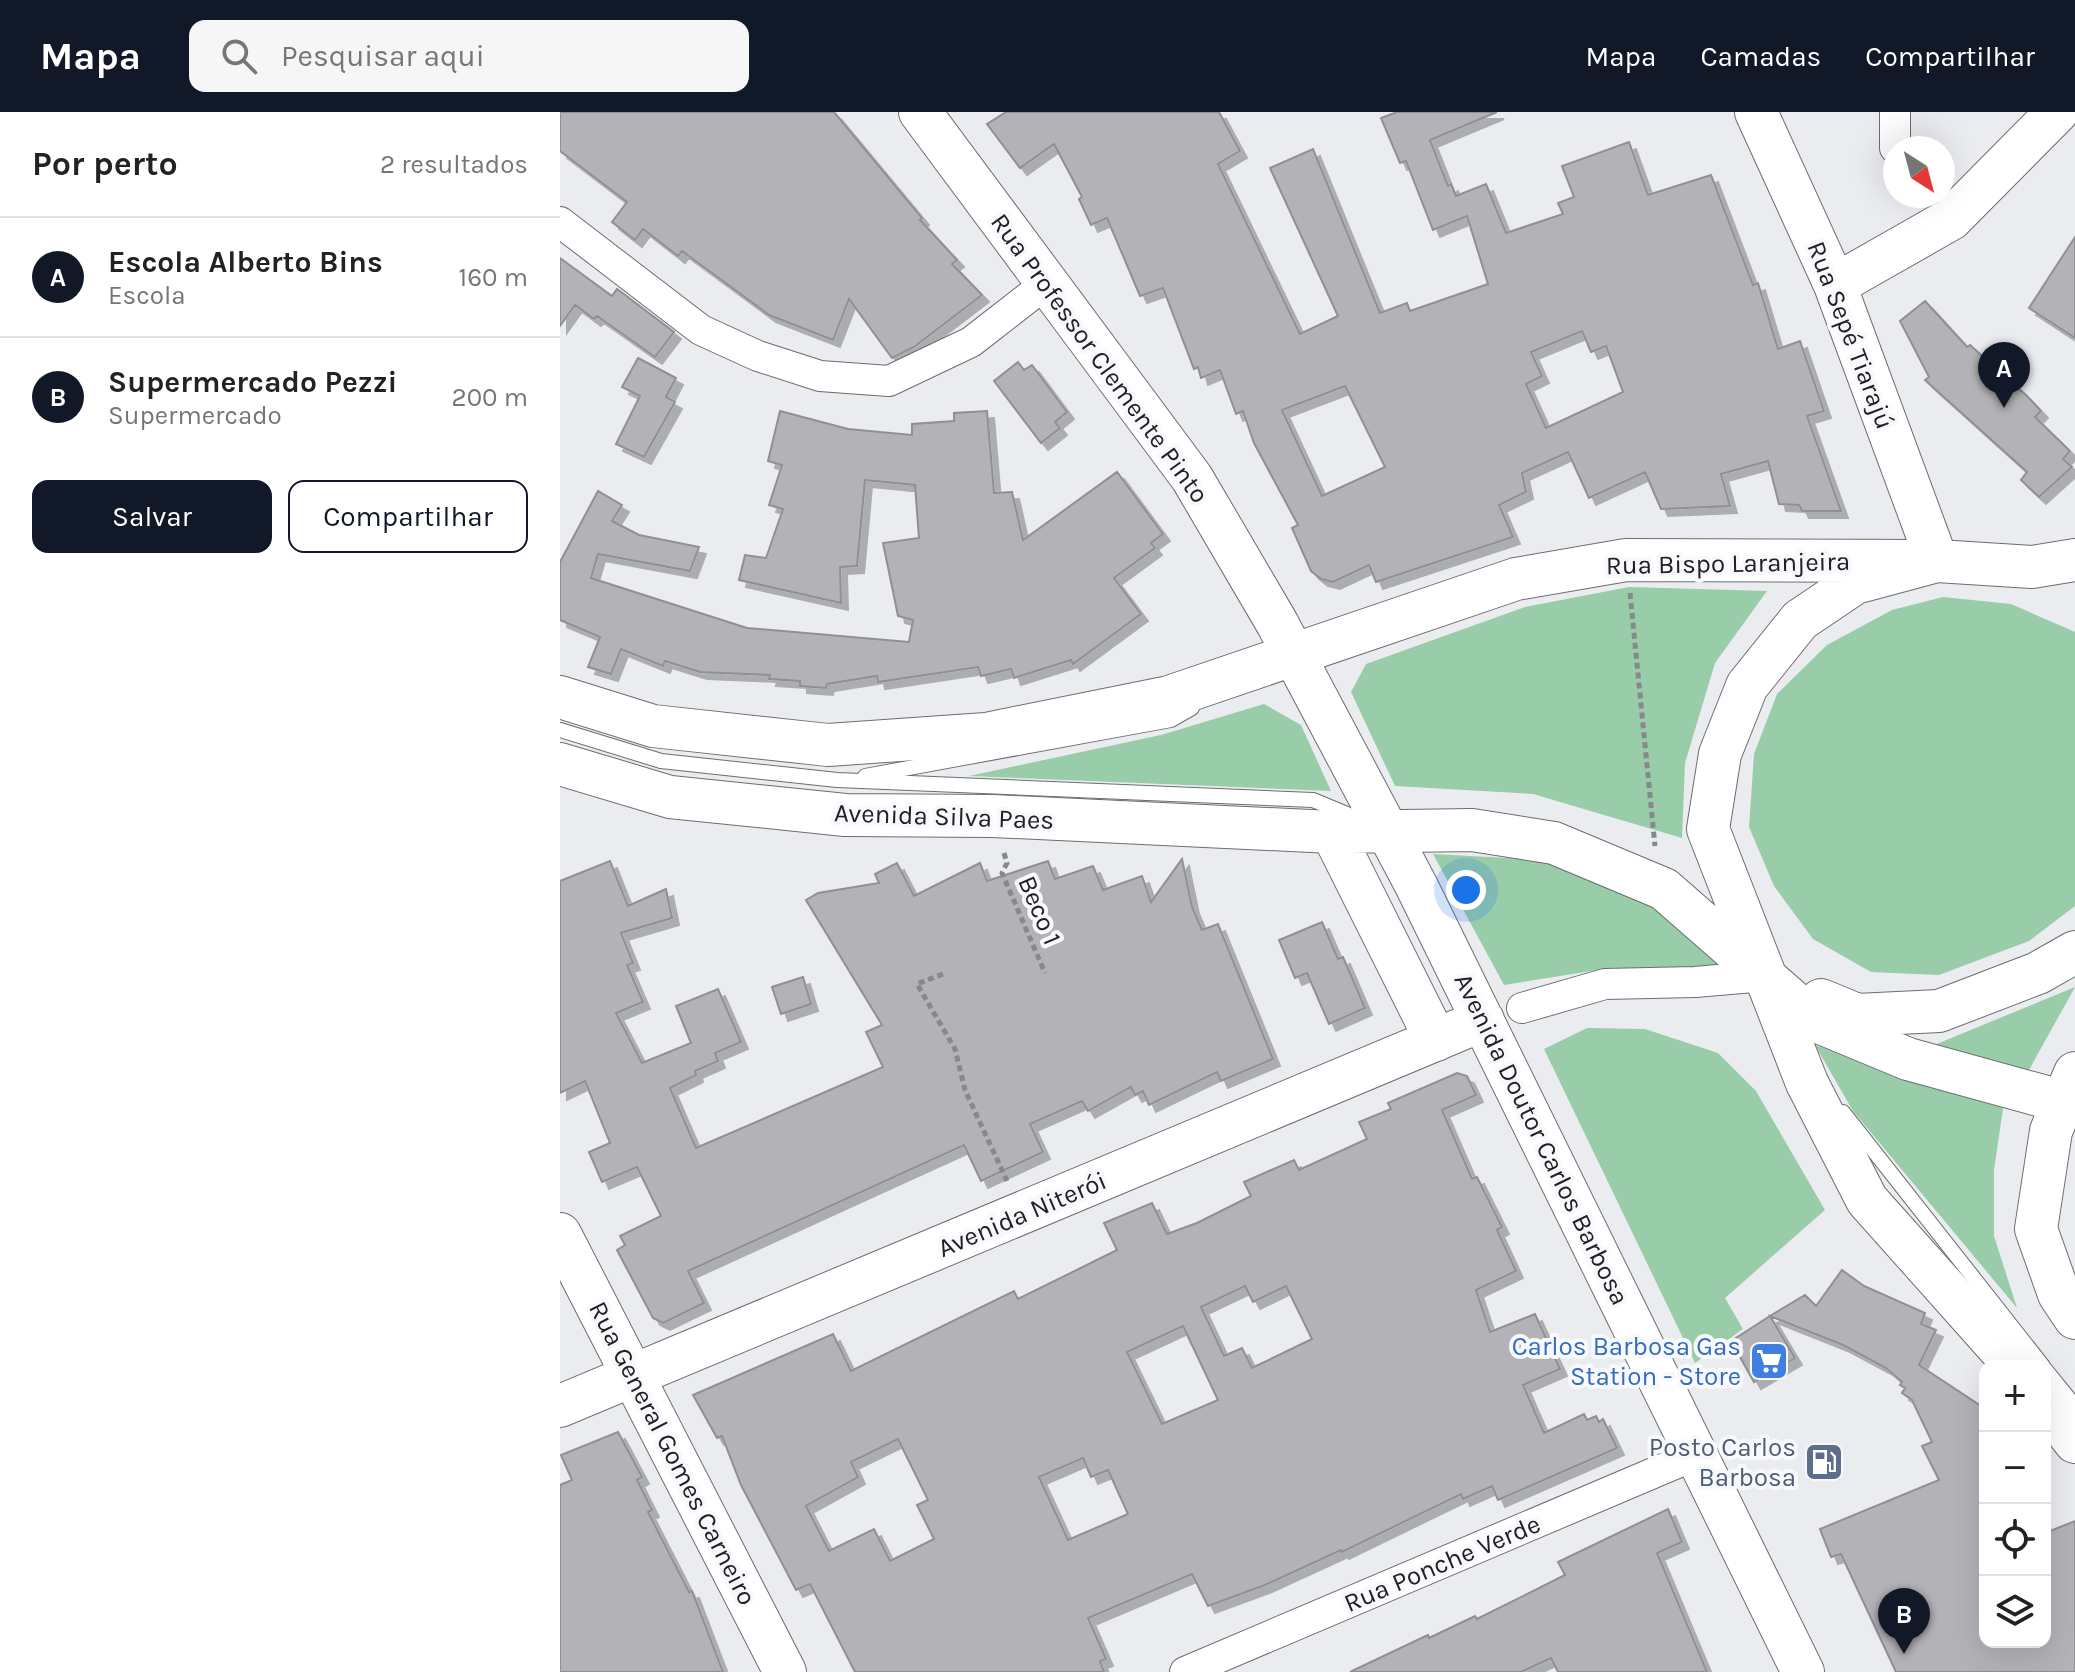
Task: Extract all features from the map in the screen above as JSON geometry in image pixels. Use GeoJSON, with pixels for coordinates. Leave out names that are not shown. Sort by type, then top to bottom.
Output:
{"type":"FeatureCollection","features":[{"type":"Feature","properties":{"kind":"main road","name":"Rua Professor Clemente Pinto"},"geometry":{"type":"LineString","coordinates":[[920,112],[1192,478],[1293,653]]}},
{"type":"Feature","properties":{"kind":"main road","name":"Rua Sepé Tiarajú"},"geometry":{"type":"LineString","coordinates":[[1756,112],[1835,285],[1937,561]]}},
{"type":"Feature","properties":{"kind":"main road"},"geometry":{"type":"LineString","coordinates":[[1955,196],[2057,112]]}},
{"type":"Feature","properties":{"kind":"main road"},"geometry":{"type":"LineString","coordinates":[[1835,285],[1941,208]]}},
{"type":"Feature","properties":{"kind":"main road","name":"Rua Bispo Laranjeira"},"geometry":{"type":"LineString","coordinates":[[1293,653],[1516,579],[1626,560],[1937,561],[2032,567],[2075,560]]}},
{"type":"Feature","properties":{"kind":"main road"},"geometry":{"type":"LineString","coordinates":[[1937,561],[1855,583],[1800,620],[1747,686],[1720,754],[1708,829],[1807,1083],[1867,1200],[2010,1360]]}},
{"type":"Feature","properties":{"kind":"main road"},"geometry":{"type":"LineString","coordinates":[[2032,567],[2075,595]]}},
{"type":"Feature","properties":{"kind":"main road"},"geometry":{"type":"LineString","coordinates":[[560,697],[653,726],[828,745],[986,734],[1169,697],[1293,653]]}},
{"type":"Feature","properties":{"kind":"main road","name":"Avenida Doutor Carlos Barbosa"},"geometry":{"type":"LineString","coordinates":[[1293,653],[1389,832],[1803,1672]]}},
{"type":"Feature","properties":{"kind":"main road","name":"Avenida Silva Paes"},"geometry":{"type":"LineString","coordinates":[[560,764],[670,797],[845,815],[993,816],[1332,832],[1472,830],[1554,843],[1664,889],[1814,1020],[1908,1059],[2070,1094]]}},
{"type":"Feature","properties":{"kind":"main road"},"geometry":{"type":"LineString","coordinates":[[1332,832],[1436,1040]]}},
{"type":"Feature","properties":{"kind":"main road"},"geometry":{"type":"LineString","coordinates":[[1765,976],[1857,1015],[1939,1011],[2038,973],[2075,952]]}},
{"type":"Feature","properties":{"kind":"main road","name":"Avenida Niterói"},"geometry":{"type":"LineString","coordinates":[[560,1406],[1483,1020]]}},
{"type":"Feature","properties":{"kind":"main road"},"geometry":{"type":"LineString","coordinates":[[2070,1094],[2051,1131],[2036,1229],[2059,1294],[2075,1318]]}},
{"type":"Feature","properties":{"kind":"main road"},"geometry":{"type":"LineString","coordinates":[[2036,1229],[2065,1175],[2075,1166]]}},
{"type":"Feature","properties":{"kind":"main road","name":"Rua General Gomes Carneiro"},"geometry":{"type":"LineString","coordinates":[[560,1234],[785,1672]]}},
{"type":"Feature","properties":{"kind":"main road"},"geometry":{"type":"LineString","coordinates":[[2051,1411],[2075,1442]]}},
{"type":"Feature","properties":{"kind":"street"},"geometry":{"type":"LineString","coordinates":[[1895,112],[1895,136]]}},
{"type":"Feature","properties":{"kind":"street"},"geometry":{"type":"LineString","coordinates":[[560,222],[701,330],[758,356],[820,376],[889,381],[971,342],[1047,283]]}},
{"type":"Feature","properties":{"kind":"street"},"geometry":{"type":"LineString","coordinates":[[1522,1008],[1605,984],[1695,982],[1765,976]]}},
{"type":"Feature","properties":{"kind":"street","name":"Rua Ponche Verde"},"geometry":{"type":"LineString","coordinates":[[1185,1672],[1698,1454]]}},
{"type":"Feature","properties":{"kind":"lane"},"geometry":{"type":"LineString","coordinates":[[837,780],[1171,720],[1293,653]]}},
{"type":"Feature","properties":{"kind":"lane"},"geometry":{"type":"LineString","coordinates":[[560,730],[661,761],[837,780],[1313,800],[1389,832]]}},
{"type":"Feature","properties":{"kind":"lane"},"geometry":{"type":"LineString","coordinates":[[1765,976],[1823,1077]]}},
{"type":"Feature","properties":{"kind":"lane"},"geometry":{"type":"LineString","coordinates":[[1837,1103],[1893,1179],[2038,1360]]}},
{"type":"Feature","properties":{"kind":"lane"},"geometry":{"type":"LineString","coordinates":[[2051,1377],[2075,1406]]}},
{"type":"Feature","properties":{"kind":"path"},"geometry":{"type":"LineString","coordinates":[[1626,560],[1652,832],[1664,889]]}},
{"type":"Feature","properties":{"kind":"path","name":"Beco 1"},"geometry":{"type":"LineString","coordinates":[[993,816],[1007,863],[1002,873],[1045,973]]}},
{"type":"Feature","properties":{"kind":"path"},"geometry":{"type":"LineString","coordinates":[[943,974],[917,984],[955,1049],[965,1090],[1022,1215]]}},
{"type":"Feature","properties":{"kind":"green space"},"geometry":{"type":"Polygon","coordinates":[[[1629,587],[1767,591],[1715,663],[1685,763],[1682,838],[1533,794],[1395,786],[1351,692],[1366,664],[1525,607],[1629,587]]]}},
{"type":"Feature","properties":{"kind":"green space"},"geometry":{"type":"Polygon","coordinates":[[[1943,597],[2011,604],[2075,632],[2075,906],[2029,941],[1939,975],[1871,972],[1813,939],[1774,886],[1749,827],[1754,754],[1777,694],[1827,645],[1892,610],[1943,597]]]}},
{"type":"Feature","properties":{"kind":"green space"},"geometry":{"type":"Polygon","coordinates":[[[1264,704],[1301,725],[1331,791],[969,776],[1161,735],[1264,704]]]}},
{"type":"Feature","properties":{"kind":"green space"},"geometry":{"type":"Polygon","coordinates":[[[1433,854],[1544,860],[1667,907],[1720,951],[1717,970],[1604,969],[1504,985],[1433,854]]]}},
{"type":"Feature","properties":{"kind":"green space"},"geometry":{"type":"Polygon","coordinates":[[[2075,987],[2024,1079],[1927,1048],[2075,987]]]}},
{"type":"Feature","properties":{"kind":"green space"},"geometry":{"type":"Polygon","coordinates":[[[1587,1028],[1645,1029],[1718,1053],[1756,1091],[1825,1210],[1725,1298],[1743,1329],[1695,1363],[1544,1049],[1587,1028]]]}},
{"type":"Feature","properties":{"kind":"green space"},"geometry":{"type":"Polygon","coordinates":[[[1815,1045],[2004,1102],[1994,1170],[1994,1236],[2017,1308],[1853,1111],[1815,1045]]]}},
{"type":"Feature","properties":{"kind":"building"},"geometry":{"type":"Polygon","coordinates":[[[560,112],[834,112],[922,218],[920,220],[957,260],[952,264],[982,295],[914,347],[892,358],[849,299],[833,340],[769,315],[682,251],[678,256],[643,229],[635,240],[612,222],[627,202],[560,151],[560,112]]]}},
{"type":"Feature","properties":{"kind":"building"},"geometry":{"type":"Polygon","coordinates":[[[1006,112],[1219,112],[1240,151],[1218,164],[1300,334],[1338,316],[1270,168],[1313,149],[1380,313],[1407,303],[1410,311],[1488,284],[1467,216],[1433,230],[1406,161],[1400,163],[1381,118],[1397,112],[1497,112],[1430,140],[1448,186],[1451,184],[1456,196],[1486,184],[1506,233],[1563,214],[1558,203],[1574,197],[1562,166],[1629,142],[1648,195],[1711,175],[1753,285],[1758,283],[1778,349],[1800,341],[1824,411],[1807,416],[1841,511],[1802,511],[1799,505],[1779,504],[1768,461],[1721,474],[1730,506],[1661,509],[1645,472],[1589,498],[1568,452],[1522,473],[1526,492],[1499,505],[1513,537],[1376,582],[1369,565],[1333,582],[1321,579],[1311,571],[1292,528],[1298,525],[1254,443],[1243,411],[1236,414],[1220,370],[1201,378],[1198,367],[1194,369],[1163,288],[1140,296],[1107,218],[1091,225],[1079,199],[1082,197],[1054,144],[1020,168],[987,124],[1006,112]],[[1582,331],[1531,352],[1542,376],[1526,384],[1546,428],[1623,392],[1606,346],[1591,352],[1582,331]],[[1345,386],[1282,410],[1322,496],[1385,467],[1345,386]]]}},
{"type":"Feature","properties":{"kind":"building"},"geometry":{"type":"Polygon","coordinates":[[[2075,237],[2075,338],[2029,308],[2075,237]]]}},
{"type":"Feature","properties":{"kind":"building"},"geometry":{"type":"Polygon","coordinates":[[[560,258],[612,296],[617,289],[674,332],[655,357],[597,316],[594,319],[575,305],[560,326],[560,258]]]}},
{"type":"Feature","properties":{"kind":"building"},"geometry":{"type":"Polygon","coordinates":[[[1925,301],[1967,347],[1970,345],[2027,396],[2041,411],[2035,417],[2070,451],[2063,459],[2072,467],[2039,497],[2021,480],[2027,472],[1925,380],[1929,377],[1900,321],[1925,301]]]}},
{"type":"Feature","properties":{"kind":"building"},"geometry":{"type":"Polygon","coordinates":[[[638,358],[676,378],[666,397],[675,402],[644,457],[616,444],[640,396],[622,387],[638,358]]]}},
{"type":"Feature","properties":{"kind":"building"},"geometry":{"type":"Polygon","coordinates":[[[1018,362],[1024,370],[1032,365],[1067,412],[1055,422],[1060,428],[1041,443],[994,381],[1018,362]]]}},
{"type":"Feature","properties":{"kind":"building"},"geometry":{"type":"Polygon","coordinates":[[[780,411],[848,429],[912,435],[912,424],[954,421],[954,413],[987,411],[994,493],[1012,492],[1023,540],[1117,472],[1163,534],[1151,543],[1155,548],[1114,578],[1141,614],[1073,664],[1071,660],[1014,678],[1011,669],[981,676],[978,667],[878,682],[877,676],[827,684],[826,688],[800,686],[800,681],[769,679],[770,675],[700,672],[665,661],[663,666],[621,649],[611,674],[588,667],[600,637],[560,620],[560,562],[598,491],[622,505],[612,521],[639,535],[699,547],[690,571],[598,554],[591,578],[747,628],[909,642],[913,620],[898,616],[883,543],[919,538],[915,485],[865,480],[857,566],[840,567],[841,603],[739,580],[745,555],[766,558],[783,509],[769,505],[782,465],[768,461],[780,411]]]}},
{"type":"Feature","properties":{"kind":"building"},"geometry":{"type":"Polygon","coordinates":[[[1182,859],[1192,907],[1202,930],[1218,924],[1273,1059],[1221,1081],[1217,1072],[1149,1105],[1143,1091],[1135,1095],[1131,1087],[1088,1111],[1082,1101],[1030,1124],[1043,1152],[981,1181],[964,1145],[688,1271],[704,1303],[663,1323],[653,1318],[617,1250],[625,1245],[620,1236],[661,1216],[637,1167],[602,1182],[589,1152],[610,1143],[585,1081],[560,1093],[560,881],[610,861],[628,906],[666,889],[672,918],[621,933],[633,963],[627,965],[643,1002],[616,1013],[642,1063],[691,1043],[676,1006],[718,989],[741,1042],[715,1053],[718,1061],[695,1071],[696,1075],[670,1088],[696,1148],[883,1067],[866,1032],[882,1025],[806,900],[818,893],[879,883],[875,874],[897,863],[914,896],[980,863],[987,881],[1048,861],[1055,879],[1093,866],[1103,890],[1142,876],[1151,902],[1182,859]]]}},
{"type":"Feature","properties":{"kind":"building"},"geometry":{"type":"Polygon","coordinates":[[[1322,922],[1338,959],[1343,957],[1365,1008],[1329,1024],[1307,973],[1295,978],[1279,940],[1322,922]]]}},
{"type":"Feature","properties":{"kind":"building"},"geometry":{"type":"Polygon","coordinates":[[[803,977],[811,1004],[781,1014],[772,987],[803,977]]]}},
{"type":"Feature","properties":{"kind":"building"},"geometry":{"type":"Polygon","coordinates":[[[1457,1073],[1467,1076],[1476,1095],[1442,1110],[1472,1179],[1477,1177],[1502,1227],[1497,1230],[1516,1271],[1476,1290],[1490,1332],[1535,1314],[1560,1369],[1523,1385],[1544,1433],[1584,1414],[1587,1420],[1596,1416],[1599,1422],[1603,1419],[1617,1448],[1498,1500],[1492,1486],[1463,1499],[1461,1494],[1342,1552],[1208,1606],[1192,1574],[1088,1618],[1106,1659],[1100,1661],[1104,1672],[855,1672],[810,1584],[796,1590],[741,1485],[722,1436],[717,1438],[693,1395],[833,1334],[851,1371],[1014,1291],[1018,1299],[1117,1250],[1104,1223],[1152,1203],[1167,1234],[1251,1196],[1244,1182],[1294,1160],[1299,1170],[1367,1139],[1359,1122],[1391,1109],[1388,1103],[1457,1073]],[[1245,1286],[1201,1307],[1224,1356],[1242,1348],[1252,1368],[1312,1339],[1286,1286],[1253,1302],[1245,1286]],[[1183,1326],[1127,1352],[1162,1424],[1218,1400],[1183,1326]],[[898,1439],[851,1462],[858,1477],[806,1506],[829,1551],[874,1529],[890,1561],[934,1539],[917,1505],[928,1500],[898,1439]],[[1083,1458],[1039,1477],[1068,1540],[1128,1514],[1108,1470],[1091,1477],[1083,1458]]]}},
{"type":"Feature","properties":{"kind":"building"},"geometry":{"type":"Polygon","coordinates":[[[1842,1270],[1864,1286],[1925,1313],[1921,1324],[1936,1330],[1919,1365],[1979,1405],[1979,1648],[2051,1648],[2051,1531],[2075,1521],[2075,1672],[1896,1672],[1841,1554],[1831,1557],[1820,1529],[1939,1480],[1922,1446],[1932,1442],[1912,1400],[1902,1393],[1905,1388],[1900,1385],[1902,1382],[1886,1368],[1843,1345],[1770,1316],[1805,1295],[1816,1306],[1842,1270]]]}},
{"type":"Feature","properties":{"kind":"building"},"geometry":{"type":"Polygon","coordinates":[[[1770,1316],[1795,1358],[1754,1382],[1731,1341],[1770,1316]]]}},
{"type":"Feature","properties":{"kind":"building"},"geometry":{"type":"Polygon","coordinates":[[[618,1432],[642,1477],[637,1480],[652,1510],[648,1512],[689,1592],[692,1591],[723,1672],[560,1672],[560,1485],[572,1480],[561,1455],[618,1432]]]}},
{"type":"Feature","properties":{"kind":"building"},"geometry":{"type":"Polygon","coordinates":[[[1668,1509],[1682,1542],[1657,1553],[1707,1672],[1558,1672],[1551,1658],[1521,1672],[1350,1672],[1428,1635],[1429,1638],[1475,1616],[1477,1619],[1565,1575],[1558,1562],[1668,1509]]]}},
{"type":"Feature","properties":{"kind":"place","name":"Escola Alberto Bins"},"geometry":{"type":"Point","coordinates":[2004,408]}},
{"type":"Feature","properties":{"kind":"place","name":"Carlos Barbosa Gas Station - Store"},"geometry":{"type":"Point","coordinates":[1769,1361]}},
{"type":"Feature","properties":{"kind":"place","name":"Posto Carlos Barbosa"},"geometry":{"type":"Point","coordinates":[1824,1462]}},
{"type":"Feature","properties":{"kind":"place","name":"Supermercado Pezzi"},"geometry":{"type":"Point","coordinates":[1904,1654]}}]}
